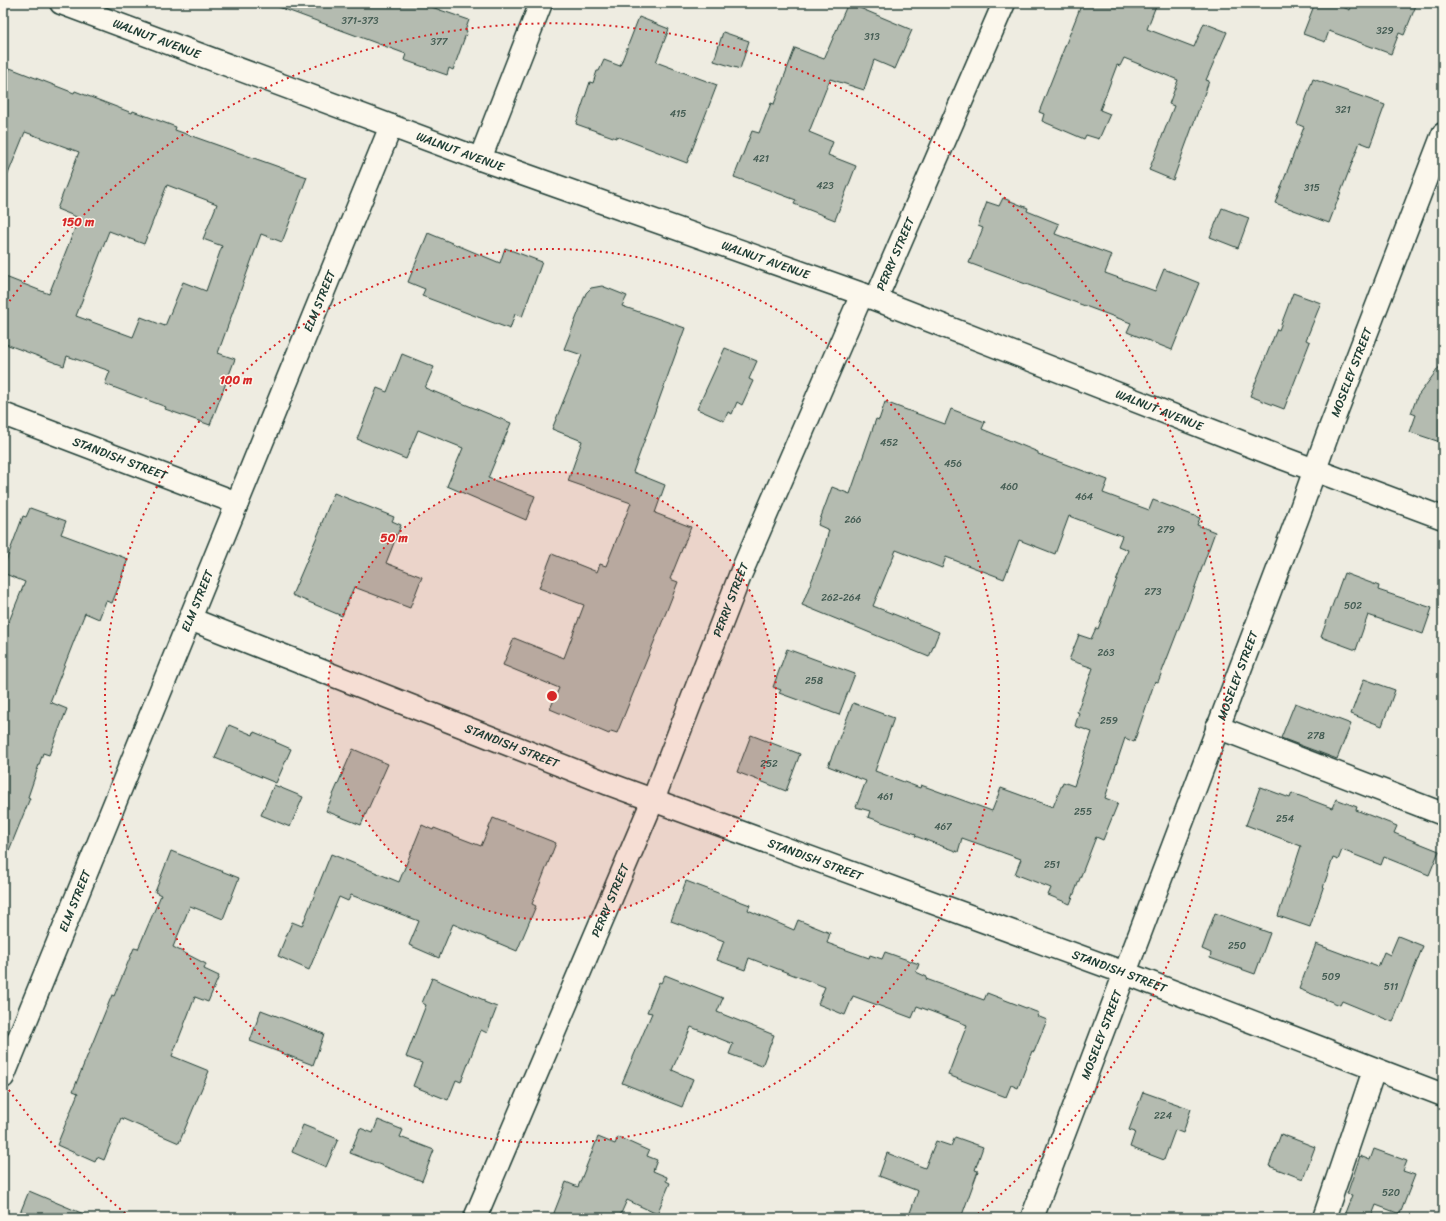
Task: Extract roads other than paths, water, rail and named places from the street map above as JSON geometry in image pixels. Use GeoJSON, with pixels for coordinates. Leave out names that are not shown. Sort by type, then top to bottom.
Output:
{"type":"FeatureCollection","features":[{"type":"Feature","properties":{"kind":"street","name":"WALNUT AVENUE"},"geometry":{"type":"LineString","coordinates":[[61,3],[98,9],[391,126],[480,159],[869,296],[1314,470],[1443,518]]}},
{"type":"Feature","properties":{"kind":"street"},"geometry":{"type":"LineString","coordinates":[[480,159],[541,3]]}},
{"type":"Feature","properties":{"kind":"street","name":"PERRY STREET"},"geometry":{"type":"LineString","coordinates":[[475,1218],[653,800],[741,573],[1004,3]]}},
{"type":"Feature","properties":{"kind":"street","name":"ELM STREET"},"geometry":{"type":"LineString","coordinates":[[3,1077],[391,126]]}},
{"type":"Feature","properties":{"kind":"street","name":"MOSELEY STREET"},"geometry":{"type":"LineString","coordinates":[[1032,1218],[1299,514],[1314,470],[1443,134]]}},
{"type":"Feature","properties":{"kind":"street","name":"STANDISH STREET"},"geometry":{"type":"LineString","coordinates":[[3,414],[237,503]]}},
{"type":"Feature","properties":{"kind":"street","name":"STANDISH STREET"},"geometry":{"type":"LineString","coordinates":[[190,619],[594,778],[1125,973],[1374,1070],[1443,1095]]}},
{"type":"Feature","properties":{"kind":"street"},"geometry":{"type":"LineString","coordinates":[[1217,727],[1443,814]]}},
{"type":"Feature","properties":{"kind":"street"},"geometry":{"type":"LineString","coordinates":[[1324,1218],[1374,1070]]}}]}
